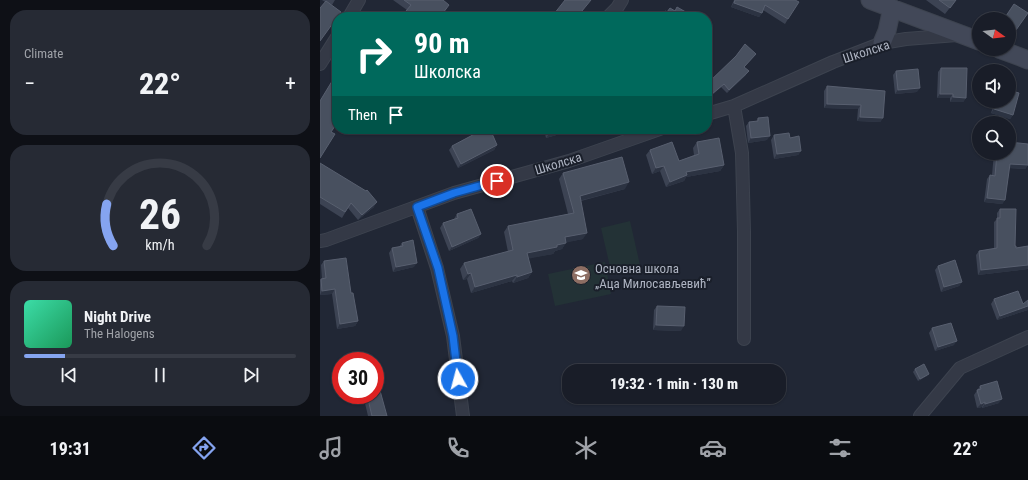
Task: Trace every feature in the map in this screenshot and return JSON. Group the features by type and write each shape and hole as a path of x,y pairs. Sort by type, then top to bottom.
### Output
{"street":[{"path":"352,12 359,0"},
{"path":"613,12 622,0"},
{"path":"870,0 972,38"},
{"path":"882,43 887,31 892,8"},
{"name":"Школска","path":"712,113 734,106 833,62 882,43 906,39 963,35"},
{"path":"320,64 332,44"},
{"path":"1016,55 1028,60"},
{"path":"734,106 742,153 744,339"},
{"name":"Школска","path":"320,241 454,193 569,160 645,134"},
{"path":"417,207 438,268 453,336 463,416"},
{"path":"920,416 960,368 1028,337"}],"shaded area":[{"path":"630,221 640,265 611,271 601,228"},
{"path":"605,262 611,294 555,306 548,274"}],"building":[{"path":"404,0 443,0 449,5 444,12 405,12 411,5"},
{"path":"565,0 591,0 581,12 556,12"},
{"path":"735,0 795,0 799,2 788,19 765,5 762,13 734,3"},
{"path":"939,0 956,0 950,8"},
{"path":"326,1 341,12 332,12 332,24 320,41 320,8"},
{"path":"1014,4 1028,13 1016,30 1016,12 1009,12"},
{"path":"677,7 686,12 667,12 670,8 675,11"},
{"path":"745,44 756,54 744,67 749,71 729,90 724,84 712,94 712,79 736,56"},
{"path":"941,68 967,68 966,98 953,97 953,94 940,94"},
{"path":"918,69 920,88 898,90 896,71"},
{"path":"332,81 331,132 332,134 335,134 320,158 320,101"},
{"path":"827,86 885,91 883,118 860,117 861,105 827,104"},
{"path":"1016,92 1019,93 1016,104"},
{"path":"994,108 1015,108 1013,115"},
{"path":"768,117 770,136 751,138 749,122 758,121 758,118"},
{"path":"789,133 790,138 799,136 801,151 777,154 774,135"},
{"path":"475,134 492,134 497,145 461,164 452,146"},
{"path":"719,138 724,165 686,172 687,175 670,182 664,166 656,168 650,150 672,142 679,161 699,154 697,142"},
{"path":"1016,143 1028,144 1028,165 1010,164 1005,200 987,198 990,175 995,176 996,160 1016,160"},
{"path":"622,157 629,182 580,196 587,233 565,237 566,243 557,245 557,247 527,253 532,272 475,287 471,273 468,274 464,263 513,250 508,226 574,213 563,173"},
{"path":"320,163 366,191 367,190 377,202 362,215 351,203 345,212 320,197"},
{"path":"471,209 481,234 452,247 443,223 458,218 457,214"},
{"path":"1000,209 1016,209 1015,246 1016,248 1028,246 1028,265 981,270 979,251 997,248 997,218 1000,218"},
{"path":"413,240 417,263 396,267 392,248 403,246 402,243"},
{"path":"346,258 351,293 353,293 358,321 340,324 335,289 322,291 321,279 326,278 324,261"},
{"path":"955,260 962,282 944,287 938,266"},
{"path":"1018,291 1023,304 1028,300 1028,306 1000,316 994,299"},
{"path":"657,306 685,307 684,326 656,325"},
{"path":"951,323 957,341 938,347 932,328"},
{"path":"924,364 929,374 920,379 915,369"},
{"path":"997,381 1002,399 981,404 977,390 981,389 980,386"},
{"path":"369,404 384,404 387,416 372,416"}],"place":[{"name":"Основна школа „Аца Милосављевић”","path":"581,275"}],"route":[{"path":"458,379 453,336 438,268 417,207 454,193 497,181"}]}
